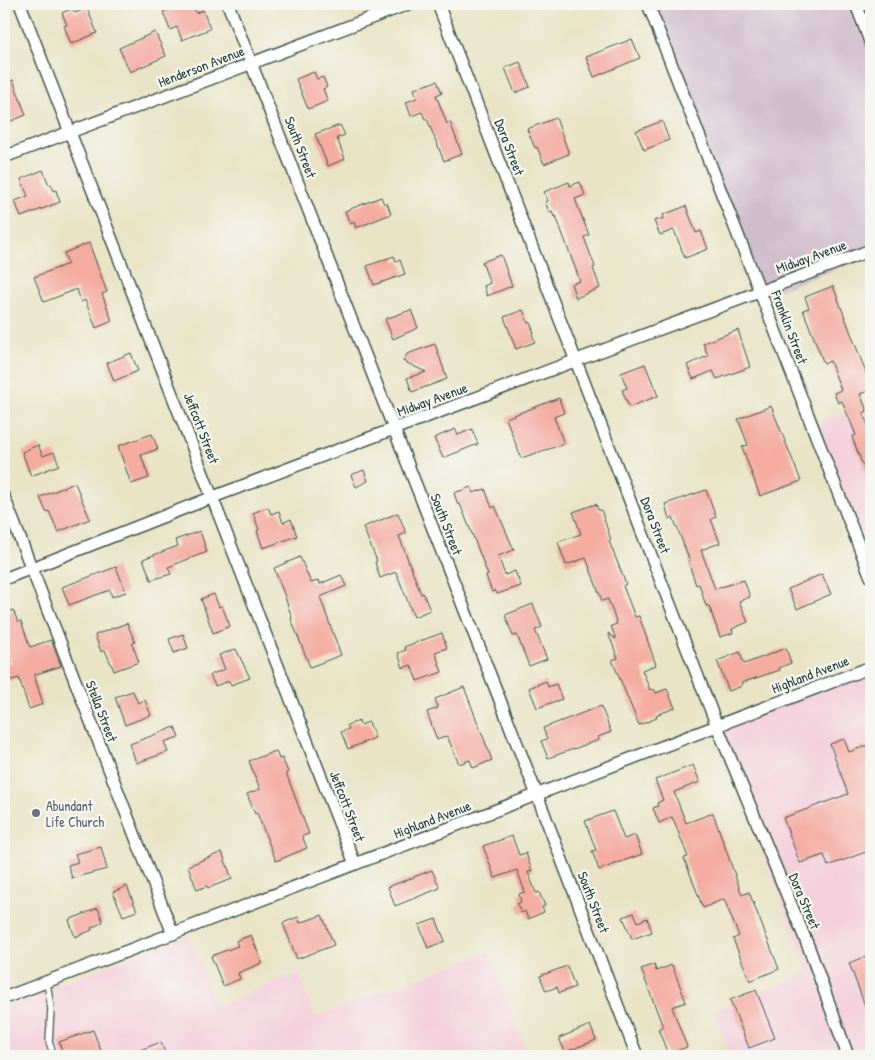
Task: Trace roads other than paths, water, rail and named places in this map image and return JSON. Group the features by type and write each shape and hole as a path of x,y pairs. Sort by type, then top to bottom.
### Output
{"street":[{"name":"Jeffcott Street","path":"20,4 355,864"},
{"name":"South Street","path":"228,4 637,1056"},
{"name":"Henderson Avenue","path":"4,156 408,4"},
{"name":"Dora Street","path":"438,4 717,726 809,948 848,1056"},
{"name":"Franklin Street","path":"648,4 871,576"},
{"path":"856,4 871,44"},
{"name":"Midway Avenue","path":"4,579 393,429 871,250"},
{"name":"Stella Street","path":"4,497 173,934"},
{"name":"Highland Avenue","path":"4,998 871,667"}],"lane":[{"path":"47,982 51,1009 49,1042 54,1056"}],"place":[{"name":"Abundant Life Church","path":"36,813"}]}
